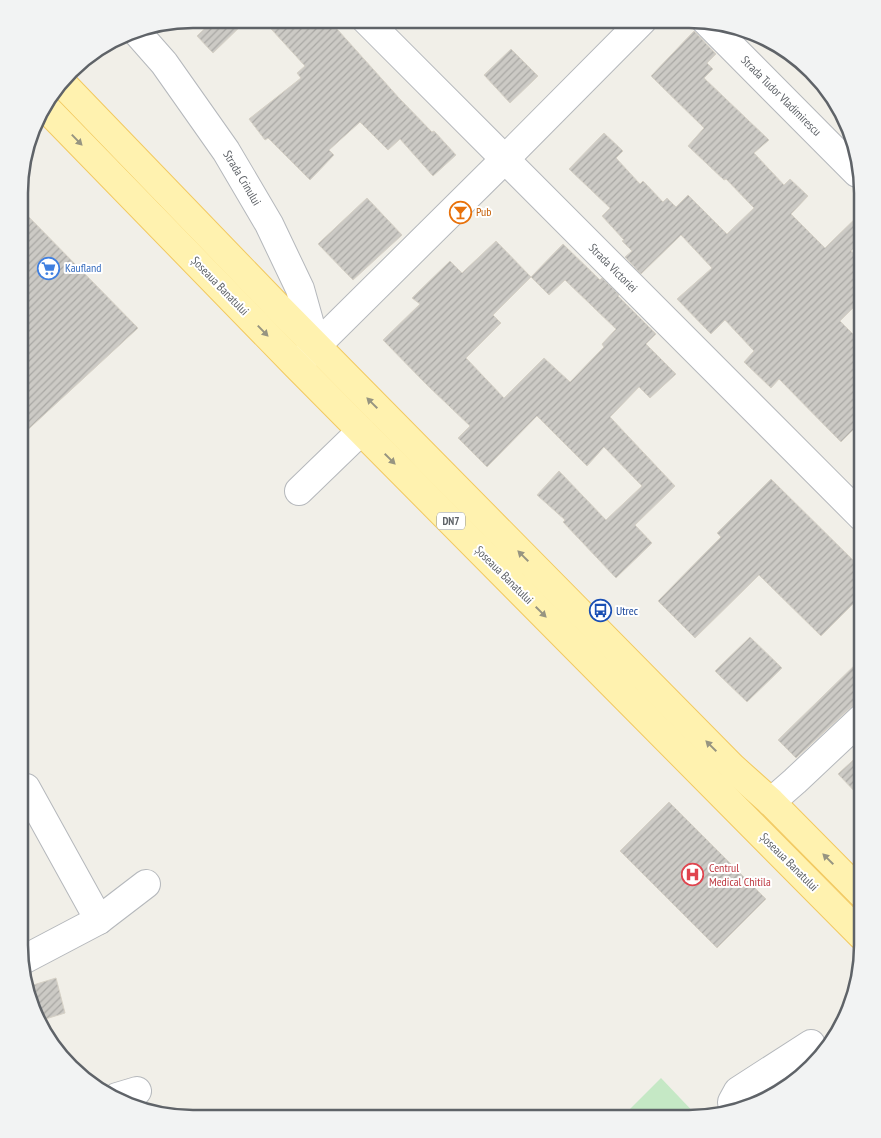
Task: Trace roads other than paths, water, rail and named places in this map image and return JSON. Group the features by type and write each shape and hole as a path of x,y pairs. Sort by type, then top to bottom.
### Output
{"main road":[{"name":"DN7","path":"66,87 316,346 733,768 853,885"},
{"name":"Șoseaua Banatului","path":"49,111 296,365 853,927"}],"street":[{"name":"Strada Victoriei","path":"374,28 854,509"},
{"path":"296,365 505,160 635,28"},
{"name":"Strada Tudor Vladimirescu","path":"715,30 851,167"},
{"name":"Strada Crinului","path":"140,36 164,63 226,151 269,224 300,289 316,346"},
{"path":"299,491 362,431"},
{"path":"770,802 853,726"},
{"path":"28,792 99,920"},
{"path":"29,957 99,920 146,884"},
{"path":"732,1104 738,1091 811,1044"}],"place":[{"name":"Pub","path":"460,212"},
{"name":"Kaufland","path":"49,268"},
{"name":"Utrec","path":"600,611"},
{"name":"Centrul Medical Chitila","path":"693,875"}]}
